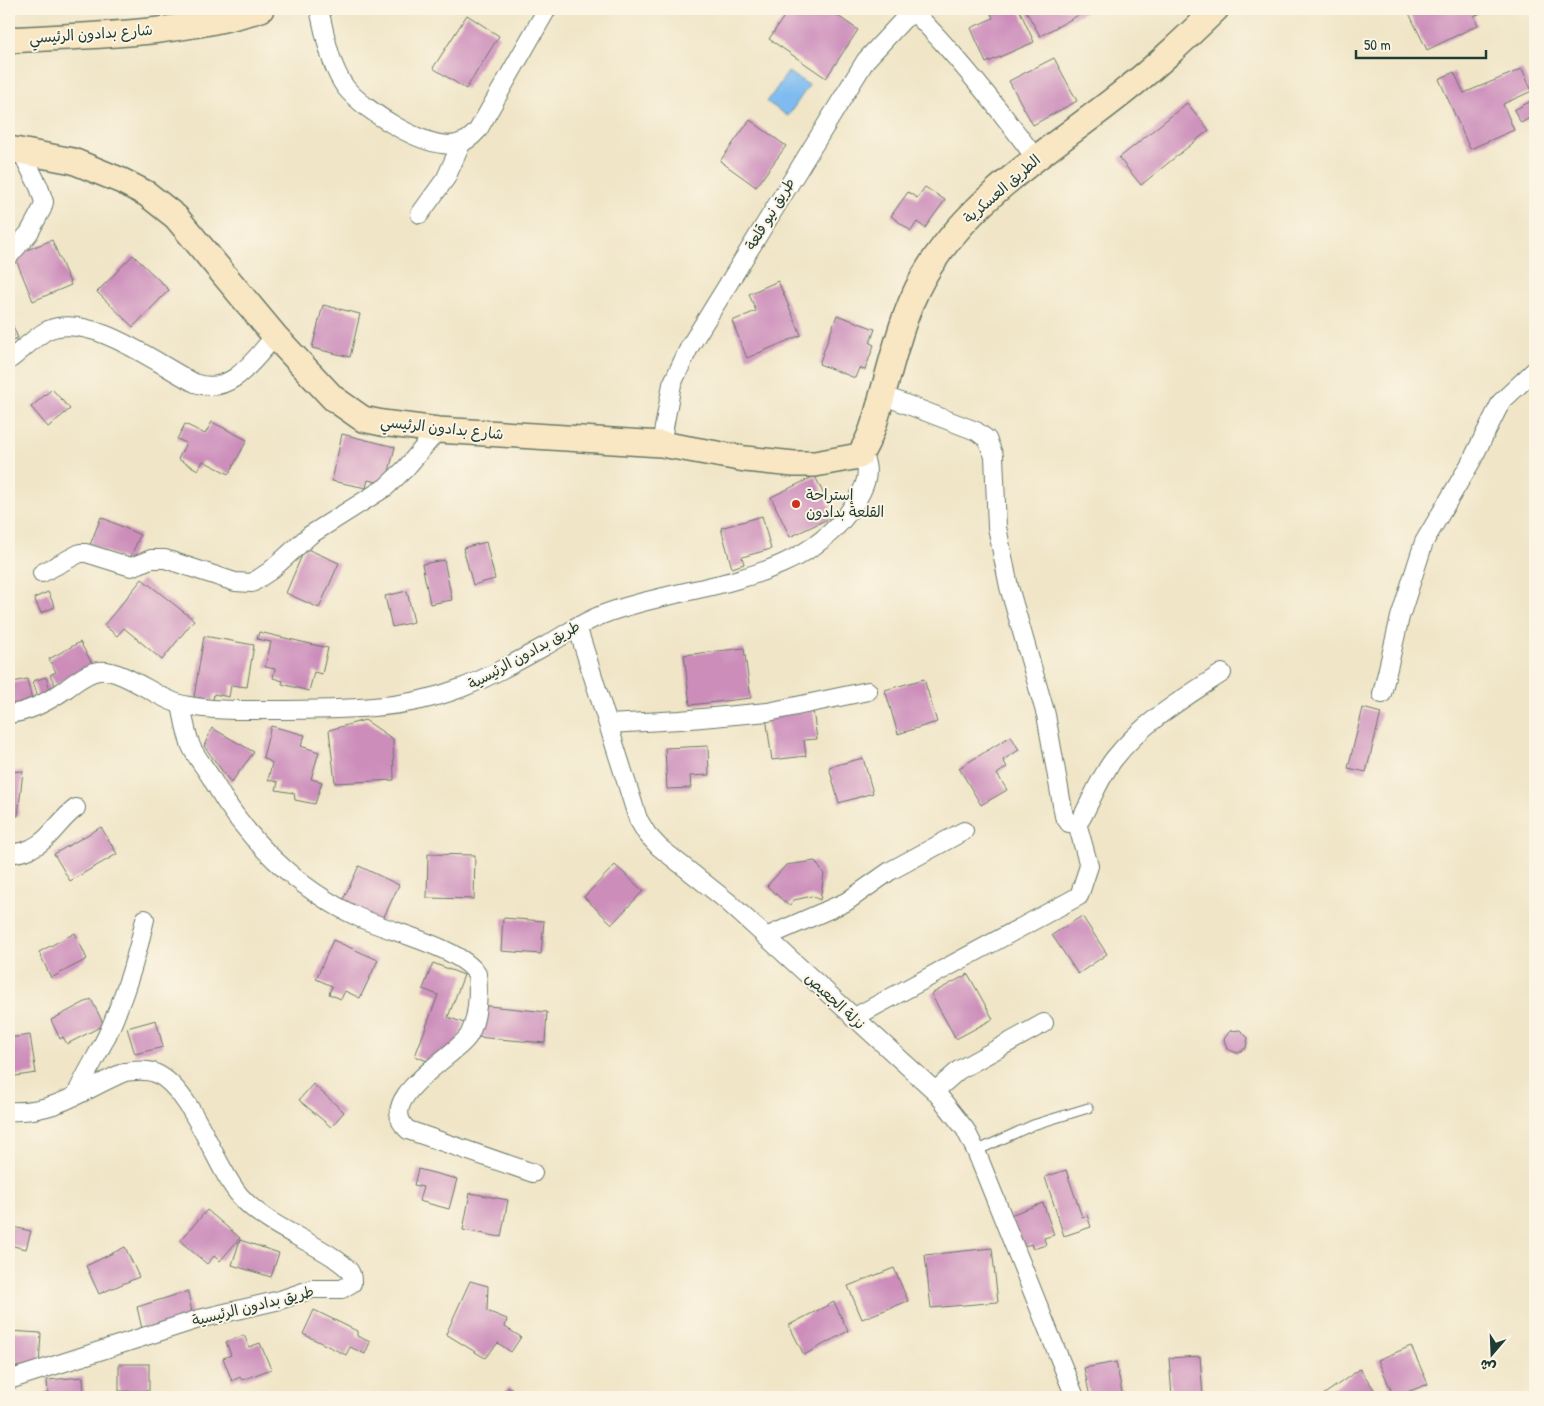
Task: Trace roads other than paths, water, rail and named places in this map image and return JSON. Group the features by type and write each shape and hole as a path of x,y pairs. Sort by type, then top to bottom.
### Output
{"main road":[{"name":"شارع بدادون الرئيسي","path":"9,40 159,30 221,20 261,9"},
{"name":"الطريق العسكرية","path":"859,456 872,432 911,301 941,249 981,204 1166,58 1216,9"},
{"name":"شارع بدادون الرئيسي","path":"15,150 73,161 105,173 147,194 176,217 275,336 333,398 349,411 363,418 382,423 438,430 662,444 794,464 815,464 859,456"}],"street":[{"path":"318,9 330,55 346,87 363,105 384,121 429,141 455,145 469,139 478,130 547,9"},
{"path":"917,10 995,103 1036,159"},
{"name":"طريق نيو قلعة","path":"662,444 672,384 690,346 866,60 882,40 917,10"},
{"path":"420,214 446,178 462,142"},
{"path":"9,256 33,226 44,202 39,187 15,150"},
{"path":"9,360 47,330 78,326 128,346 204,387 219,386 232,380 244,370 275,336"},
{"path":"1382,694 1400,617 1424,542 1471,462 1501,402 1535,370"},
{"path":"882,395 976,431 987,439 991,446 995,473 997,527 1009,588 1046,715 1064,816 1069,823 1077,823"},
{"path":"42,573 80,553 86,553 131,567 151,559 165,559 235,582 252,583 265,575 317,530 386,487 406,468 438,430"},
{"name":"طريق بدادون الرئيسية","path":"9,714 24,712 40,705 81,678 102,670 124,678 181,705 220,710 324,710 403,704 444,695 473,685 548,645 576,626 636,604 740,578 793,559 822,540 851,511 867,478 866,462 864,458 859,456"},
{"name":"نزلة الجعيص","path":"576,626 609,724 632,803 647,834 692,874 727,901 934,1091 965,1129 976,1151 1075,1397"},
{"path":"853,1018 1079,896 1089,866 1077,823 1114,759 1150,723 1222,673"},
{"path":"609,724 768,712 868,691"},
{"path":"181,705 191,747 222,800 265,849 304,887 357,917 448,952 467,963 477,974 475,1014 469,1035 428,1071 410,1090 398,1111 399,1119 408,1130 533,1173"},
{"path":"9,854 30,849 40,844 76,808"},
{"path":"766,937 846,902 890,871 964,831"},
{"path":"76,1095 109,1030 133,967 145,919"},
{"path":"934,1091 959,1070 1044,1023"},
{"name":"طريق بدادون الرئيسية","path":"9,1111 26,1112 47,1109 124,1072 148,1071 164,1079 186,1105 214,1149 232,1187 241,1197 268,1218 341,1263 351,1272 352,1283 342,1288 312,1289 280,1300 200,1319 9,1380"}],"lane":[{"path":"976,1151 1033,1125 1088,1108"}],"water":[{"path":"788,72 809,85 788,116 767,102"}],"place":[{"name":"إستراحة القلعة بدادون","path":"796,504"}]}
